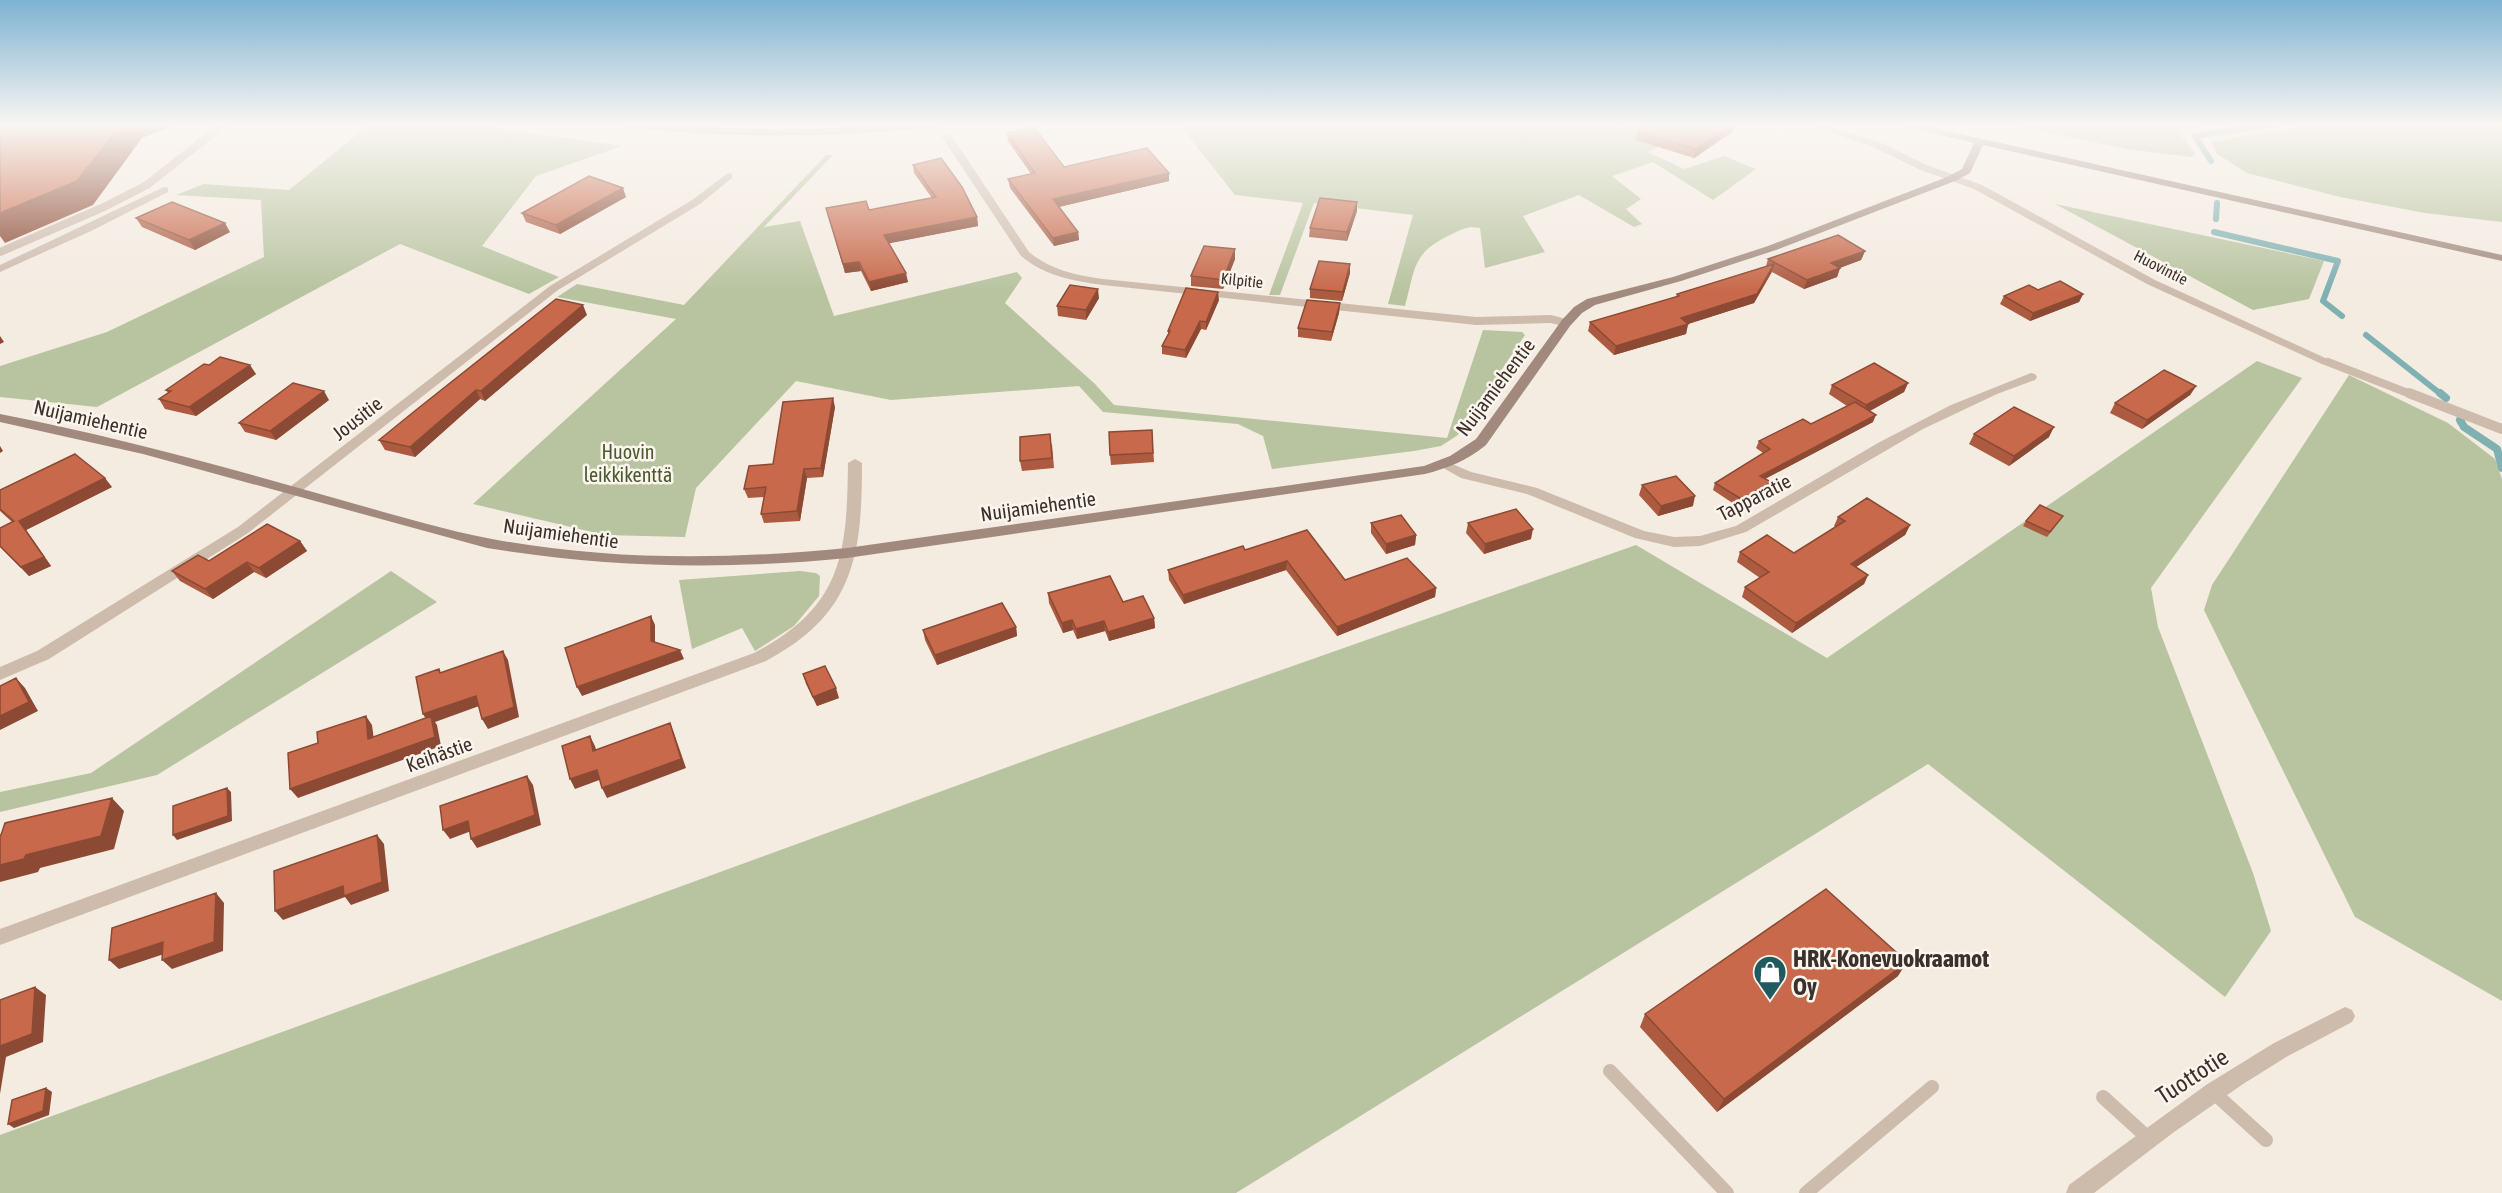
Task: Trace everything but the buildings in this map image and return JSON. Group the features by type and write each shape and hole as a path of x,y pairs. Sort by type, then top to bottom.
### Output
{"street":[{"name":"Jousitie","path":"0,674 43,656 243,530 554,288 696,202 723,180"},
{"name":"Kilpitie","path":"975,180 1025,254 1043,269 1059,275 1103,282 1410,315 1476,321 1551,319 1566,323"},
{"name":"Nuijamiehentie","path":"0,418 99,438 485,542 589,558 713,563 775,561 847,553 1425,470 1445,465 1466,455 1481,442 1566,323 1578,310 1591,302 1677,279 1772,248 1949,180"},
{"name":"Huovintie","path":"1953,180 1978,187 2151,282 2328,362"},
{"path":"2150,180 2502,258"},
{"path":"0,269 87,230 164,190"},
{"name":"Tapparatie","path":"1445,465 1461,475 1531,490 1623,528 1662,541 1676,543 1708,540 1742,529 1932,419 1982,394 2031,377"},
{"name":"Keihästie","path":"0,937 760,657 810,624 840,580 855,512 855,463"},
{"name":"Tuottotie","path":"2077,1193 2147,1137 2213,1092 2261,1061 2345,1016"}],"lane":[{"path":"0,252 104,207 154,180"},
{"path":"147,185 164,190"},
{"name":"Huovintie","path":"2328,362 2502,429"},
{"path":"1610,1071 1727,1193"},
{"path":"1806,1193 1932,1087"},
{"path":"2213,1092 2266,1140"},
{"path":"2103,1097 2147,1137"}],"green space":[{"path":"302,180 533,180 482,246 559,277 529,294 400,244 97,407 0,397 0,366 107,332 264,257 261,200 176,195 204,184 289,190"},
{"name":"Huovin leikkikenttä","path":"803,180 809,180 764,227 800,221 834,316 1017,272 1022,278 1005,303 1095,384 1114,405 1447,438 1483,330 1522,332 1525,335 1458,435 1441,446 1414,451 1272,469 1263,436 1238,424 1103,412 1079,386 891,400 796,381 696,488 685,537 605,535 473,504 676,319 557,297 577,284 684,305"},
{"path":"1223,180 1617,180 1641,199 1626,209 1642,224 1634,227 1579,195 1523,216 1545,252 1485,268 1480,228 1463,229 1439,241 1422,255 1414,271 1405,306 1388,304 1413,215 1314,203 1280,295 1269,295 1303,203 1235,195"},
{"path":"1681,180 1741,180 1713,200"},
{"path":"2273,180 2502,180 2502,222 2425,213 2340,197"},
{"path":"2055,204 2324,261 2309,299 2253,310"},
{"path":"2257,361 2302,378 2151,588 2158,627 2253,873 2271,931 2225,997 1928,764 1236,1193 0,1193 0,1135 1046,753 1636,545 1827,658"},
{"path":"2349,375 2448,423 2495,459 2502,479 2502,1001 2355,917 2204,610 2212,585"},
{"path":"391,571 437,602 157,775 0,812 0,792 91,773"},
{"path":"800,571 816,573 820,576 819,596 794,626 755,651 742,628 692,649 679,580"}],"waterway":[{"path":"2216,219 2217,203"},
{"path":"2214,232 2338,261 2323,301 2342,316"},
{"path":"2366,335 2442,395"},
{"path":"2440,393 2446,398"},
{"path":"2460,420 2464,427 2497,449 2502,468"}],"place":[{"name":"HRK-Konevuokraamot Oy","path":"1770,1001"}]}
